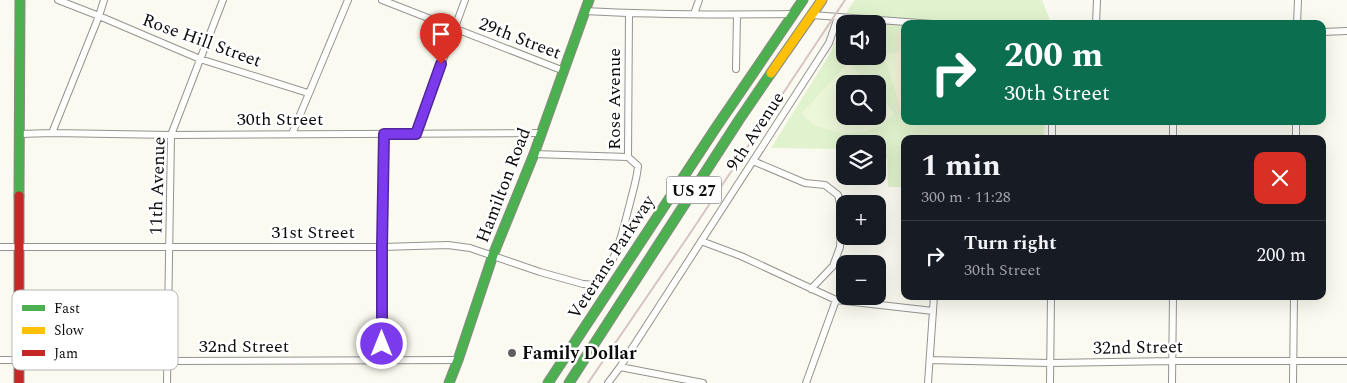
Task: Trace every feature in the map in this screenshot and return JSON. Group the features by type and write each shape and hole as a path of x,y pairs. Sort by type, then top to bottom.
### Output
{"main road":[{"path":"19,290 20,0"},
{"name":"Hamilton Road","path":"450,383 493,255 534,154 589,0"},
{"name":"Veterans Parkway","path":"548,383 710,136 803,0"},
{"name":"Veterans Parkway","path":"570,383 740,120 822,0"},
{"path":"19,370 19,383"}],"street":[{"name":"Rose Hill Street","path":"58,0 200,59 308,93"},
{"path":"52,133 104,0"},
{"name":"11th Avenue","path":"169,290 171,135 223,0"},
{"path":"292,134 348,0"},
{"name":"29th Street","path":"382,0 564,71"},
{"path":"416,134 465,0"},
{"path":"694,14 699,0"},
{"path":"1096,20 1097,0"},
{"path":"1297,20 1298,0"},
{"path":"585,11 737,15 793,14"},
{"name":"Rose Avenue","path":"620,238 637,180 638,166 628,157 629,13"},
{"path":"736,69 737,15"},
{"path":"812,15 836,17"},
{"path":"886,21 901,22"},
{"name":"9th Avenue","path":"608,383 829,43 836,23"},
{"path":"1326,32 1347,31"},
{"name":"30th Street","path":"20,134 541,133"},
{"path":"382,361 384,134"},
{"path":"534,154 628,157"},
{"path":"753,161 805,182 825,185 838,195 842,212 840,247 833,266 811,288"},
{"name":"31st Street","path":"0,247 382,247 448,245 470,248 540,272 584,284 596,285 603,278 620,238"},
{"path":"702,241 741,256 836,300 806,383"},
{"path":"928,383 934,300"},
{"path":"1050,383 1051,300"},
{"path":"1172,383 1173,300"},
{"path":"1293,383 1294,300"},
{"path":"884,305 933,310"},
{"name":"32nd Street","path":"178,361 458,360"},
{"name":"32nd Street","path":"930,360 1050,363 1172,361 1347,362"},
{"path":"620,367 703,383"},
{"name":"11th Avenue","path":"167,370 167,383"}],"green space":[{"path":"855,0 1042,0 1049,20 901,20 901,125 1045,125 1044,135 901,135 901,187 888,187 886,135 836,135 836,149 771,148 831,52 836,40 836,65 886,65 886,15 846,15"},
{"path":"901,51 901,110 886,61 887,54"},
{"path":"846,65 851,65 860,75 837,75"},
{"path":"836,76 836,125 880,125 865,132 841,134 814,125 801,114"},
{"path":"886,103 895,114 886,121"}],"railway":[{"path":"588,383 845,0"}],"traffic: fast":[{"path":"19,196 20,0"},
{"path":"449,383 493,255 534,154 589,0"},
{"path":"548,383 715,129 803,0"},
{"path":"569,383 771,73"}],"traffic: slow":[{"path":"771,73 822,0"}],"traffic: jam":[{"path":"19,196 19,290"},
{"path":"19,370 19,383"}],"place":[{"name":"Family Dollar","path":"512,353"}],"route":[{"path":"382,344 384,134 416,134 441,64"}]}
